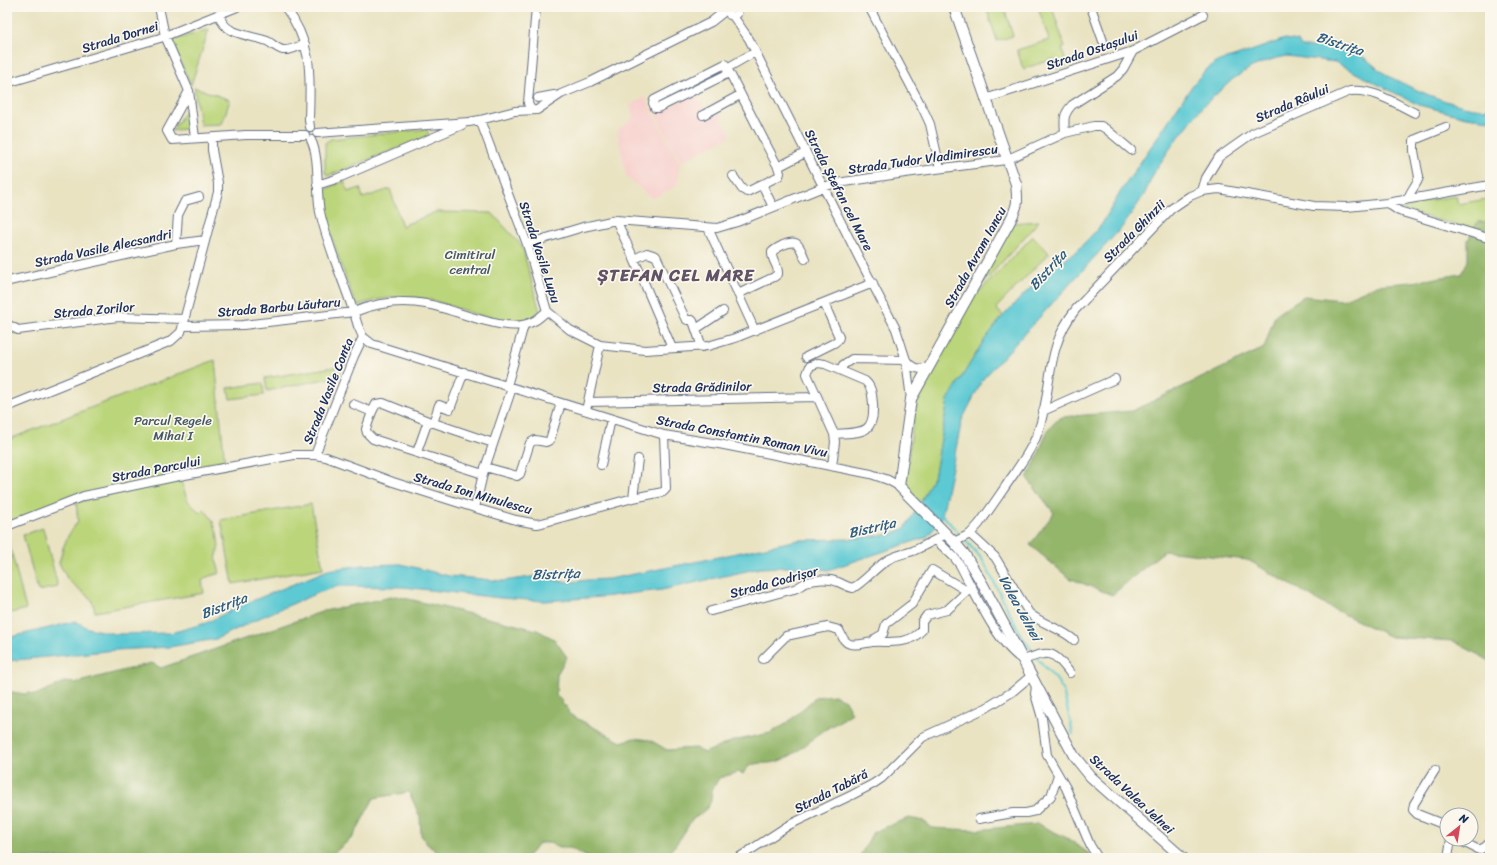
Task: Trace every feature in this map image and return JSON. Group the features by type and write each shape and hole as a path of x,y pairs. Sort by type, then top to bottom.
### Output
{"main road":[{"name":"Strada Avram Iancu","path":"912,399 1016,210 1018,200 1016,184 1006,160 954,7"},
{"name":"Strada Ștefan cel Mare","path":"899,486 912,399"},
{"name":"Strada Valea Jelnei","path":"899,486 942,530 956,541 1028,659 1031,676 1074,756 1091,777 1183,858"}],"street":[{"path":"160,7 165,36 189,91 195,138"},
{"name":"Strada Dornei","path":"7,83 165,36 237,7"},
{"path":"285,7 308,52 310,70 310,127"},
{"path":"534,102 531,79 536,7"},
{"path":"869,7 930,124 940,168"},
{"path":"1092,7 1103,41"},
{"path":"317,133 469,122 515,111 534,102 561,94 590,82 735,11"},
{"name":"Strada Ștefan cel Mare","path":"735,11 744,32 805,153 896,329 906,360 912,399"},
{"path":"220,15 222,22 228,28 267,41 281,49 287,50 304,44"},
{"name":"Strada Ostașului","path":"985,99 1133,51 1203,15"},
{"path":"1064,133 1064,120 1066,112 1072,105 1117,76 1127,63 1133,51"},
{"path":"733,176 745,192 750,191 779,176 780,173 778,167 740,95 728,70 725,64 654,100 653,105 655,108 658,108 728,70 755,52"},
{"name":"Strada Râului","path":"1202,191 1206,178 1220,157 1253,133 1350,91 1358,90 1375,94 1415,113"},
{"path":"189,91 167,131 172,140 246,135 308,138 316,137 317,133"},
{"path":"703,115 740,95"},
{"name":"Strada Vasile Lupu","path":"480,120 527,244 536,280 547,311 570,330 600,345 645,350 702,347 755,331 873,283"},
{"path":"317,185 336,179 469,122"},
{"name":"Strada Tudor Vladimirescu","path":"527,244 589,225 616,220 708,228 727,226 823,186 940,168 1006,160 1064,133 1085,127 1101,126 1131,150"},
{"path":"310,127 315,128 317,133"},
{"path":"310,127 306,130 308,138 316,152 320,213 331,251 363,337"},
{"path":"1408,199 1409,193 1418,181 1419,177 1414,151 1414,140 1446,127"},
{"path":"7,407 170,341 178,336 184,322 218,192 218,183 212,150 212,137"},
{"path":"778,167 805,153"},
{"path":"762,184 773,207"},
{"name":"Strada Ghinzii","path":"956,541 968,535 979,524 1030,450 1039,430 1053,353 1066,321 1171,209 1190,196 1202,191 1219,189 1314,206 1346,207 1387,203 1490,185"},
{"path":"176,244 178,215 185,200 199,197"},
{"path":"1387,203 1399,210 1488,238"},
{"path":"616,220 672,348"},
{"path":"708,228 755,331"},
{"name":"Strada Vasile Alecsandri","path":"7,283 9,281 176,244 205,240"},
{"path":"738,294 778,274 778,269 772,256 772,252 776,248 790,242 795,242 805,259"},
{"path":"634,259 647,253 656,256 685,318 693,320 702,347"},
{"name":"Strada Barbu Lăutaru","path":"184,322 243,325 354,312 367,307 406,302 426,304 498,324 524,324"},
{"path":"806,357 838,340 839,337 824,303"},
{"path":"475,508 484,470 509,387 524,324 532,322 547,311"},
{"path":"696,329 723,311"},
{"name":"Strada Zorilor","path":"7,324 18,330 118,318 184,322"},
{"name":"Strada Constantin Roman Vivu","path":"363,337 372,344 381,347 664,435 872,474 899,486"},
{"name":"Strada Vasile Conta","path":"315,455 363,337"},
{"path":"586,410 600,345"},
{"path":"841,371 843,365 852,359 906,360 914,368 919,369 929,366"},
{"path":"832,466 835,442 834,434 807,374 810,366 818,363 825,364 865,381 869,385 872,392 873,418 868,429 834,434"},
{"path":"417,452 439,405 450,409 464,372"},
{"path":"1043,411 1116,379"},
{"name":"Strada Grădinilor","path":"588,402 817,397"},
{"path":"493,443 430,422 383,403 376,404 366,429 368,436 373,439 484,470 517,476 520,474 530,443 535,440 546,442 550,440 561,403"},
{"path":"353,404 372,412"},
{"path":"601,464 611,419"},
{"name":"Strada Ion Minulescu","path":"315,455 326,457 393,482 475,508 516,520 537,524 633,498 665,491 664,435"},
{"name":"Strada Parcului","path":"7,526 84,496 174,477 294,455 315,455"},
{"path":"633,498 638,459"},
{"name":"Strada Codrișor","path":"711,611 801,587 804,583 813,581 830,579 853,588 860,584 892,557 912,551 936,540 942,530"},
{"path":"968,535 996,556 1029,613 1035,618 1067,634 1074,640"},
{"path":"936,540 954,557 970,589 998,634 1014,655 1028,659 1043,654 1050,654 1055,656 1070,673"},
{"path":"872,642 883,634 886,624 912,604 932,570 970,589"},
{"path":"763,659 786,636 828,627 839,630 844,640 850,644 905,641 913,638 922,630 922,622 927,615 947,610 970,589"},
{"name":"Strada Tabără","path":"738,858 790,825 852,796 873,784 882,778 923,737 986,708 1012,692 1031,676"},
{"path":"1036,686 1035,694 1042,718 1047,755 1066,788 1090,844 1098,858"},
{"path":"1435,770 1414,804 1413,810 1417,814 1439,823"},
{"path":"979,819 1013,813 1026,814 1035,811 1052,796 1058,775"},
{"path":"1473,847 1479,850 1486,847 1490,842"},
{"path":"1448,858 1450,847"}],"shaded area":[{"path":"695,93 709,115 718,111 731,136 681,162 656,115"},
{"path":"645,97 680,164 677,186 652,199 626,176 617,131 633,118 630,106"}],"green space":[{"path":"986,7 1004,7 1013,36 997,41"},
{"path":"1038,7 1052,7 1065,47 1062,49 1067,66 1057,69 1053,59 1023,69 1017,50 1049,40"},
{"path":"209,29 191,85 171,41"},
{"path":"194,87 230,100 222,124 200,125"},
{"path":"188,107 189,128 172,131"},
{"path":"427,129 429,136 330,175 327,175 325,172 325,143 331,139"},
{"name":"Cimitirul central","path":"344,181 348,192 360,188 363,198 390,189 402,226 436,212 492,213 522,246 540,312 529,320 513,322 489,318 426,299 408,297 373,301 356,306 335,248 320,192"},
{"path":"1485,189 1490,189 1490,222 1478,222 1473,230 1399,209 1399,205 1456,196 1458,204 1487,199"},
{"path":"1039,221 977,290 979,292 1033,236 1049,253 996,308 1003,316 983,342 948,400 935,473 921,503 906,488 906,476 915,407 921,391 1012,223"},
{"path":"1478,222 1490,222 1490,661 1453,641 1391,637 1329,607 1248,560 1164,551 1112,595 1069,578 1030,545 1054,513 1027,478 1036,461 1048,430 1056,421 1062,417 1132,411 1264,348 1275,315 1304,296 1342,300 1377,285 1412,282 1461,274 1468,261 1468,240"},
{"name":"Parcul Regele Mihai I","path":"215,360 225,465 84,496 7,524 7,440"},
{"path":"341,366 340,376 267,391 265,378"},
{"path":"263,383 264,395 230,399 228,388"},
{"path":"180,479 188,501 200,513 204,509 212,519 217,532 219,546 216,560 220,573 207,577 202,581 204,593 95,612 92,600 68,580 59,563 68,536 78,521 76,502"},
{"path":"311,504 323,568 233,584 221,520"},
{"path":"43,528 58,587 38,591 23,535"},
{"path":"7,535 26,609 7,614"},
{"path":"396,596 537,630 554,639 567,657 557,674 556,696 561,699 563,705 567,707 569,714 621,742 634,738 650,740 667,750 695,748 704,753 733,741 770,733 786,724 816,697 834,695 845,700 852,713 823,731 797,752 779,761 754,764 746,769 743,774 739,772 719,778 712,790 711,801 708,807 691,820 683,835 671,851 659,858 593,858 587,857 570,848 559,848 550,843 540,843 526,858 444,858 427,844 421,835 420,817 409,792 374,798 353,837 328,858 7,858 7,691 24,694 30,693 35,695 64,682 75,683 152,663 161,668 324,611"},
{"path":"909,818 924,821 932,828 975,830 1038,824 1067,838 1095,858 859,858 873,832"}],"water":[{"path":"1285,39 1298,41 1301,47 1315,47 1322,42 1360,55 1383,73 1423,93 1451,103 1490,109 1490,120 1466,117 1419,105 1335,62 1287,56 1273,59 1252,67 1233,79 1203,106 1171,147 1155,171 1144,195 1124,225 983,379 962,420 941,520 927,537 828,570 787,567 760,568 662,590 602,597 544,601 500,598 403,587 339,586 318,593 266,615 216,639 169,647 116,650 7,661 7,638 75,621 88,628 115,634 171,633 206,623 242,605 328,570 363,565 401,564 449,576 503,581 545,575 554,580 571,582 609,579 798,540 848,539 891,534 905,528 921,502 935,473 948,400 983,342 1003,316 1039,279 1077,251 1102,224 1121,191 1194,83 1207,69 1219,61"}],"waterway":[{"name":"Valea Jelnei","path":"940,512 961,536"},
{"name":"Valea Jelnei","path":"964,539 982,559 1021,635 1035,654"},
{"name":"Valea Jelnei","path":"1037,658 1056,679 1063,690 1073,734"}],"district":[{"name":"ȘTEFAN CEL MARE","path":"676,275"}],"water label":[{"name":"Bistrița","path":"1340,44"},
{"name":"Bistrița","path":"1048,270"},
{"name":"Bistrița","path":"872,528"},
{"name":"Bistrița","path":"556,574"},
{"name":"Bistrița","path":"224,606"}]}
